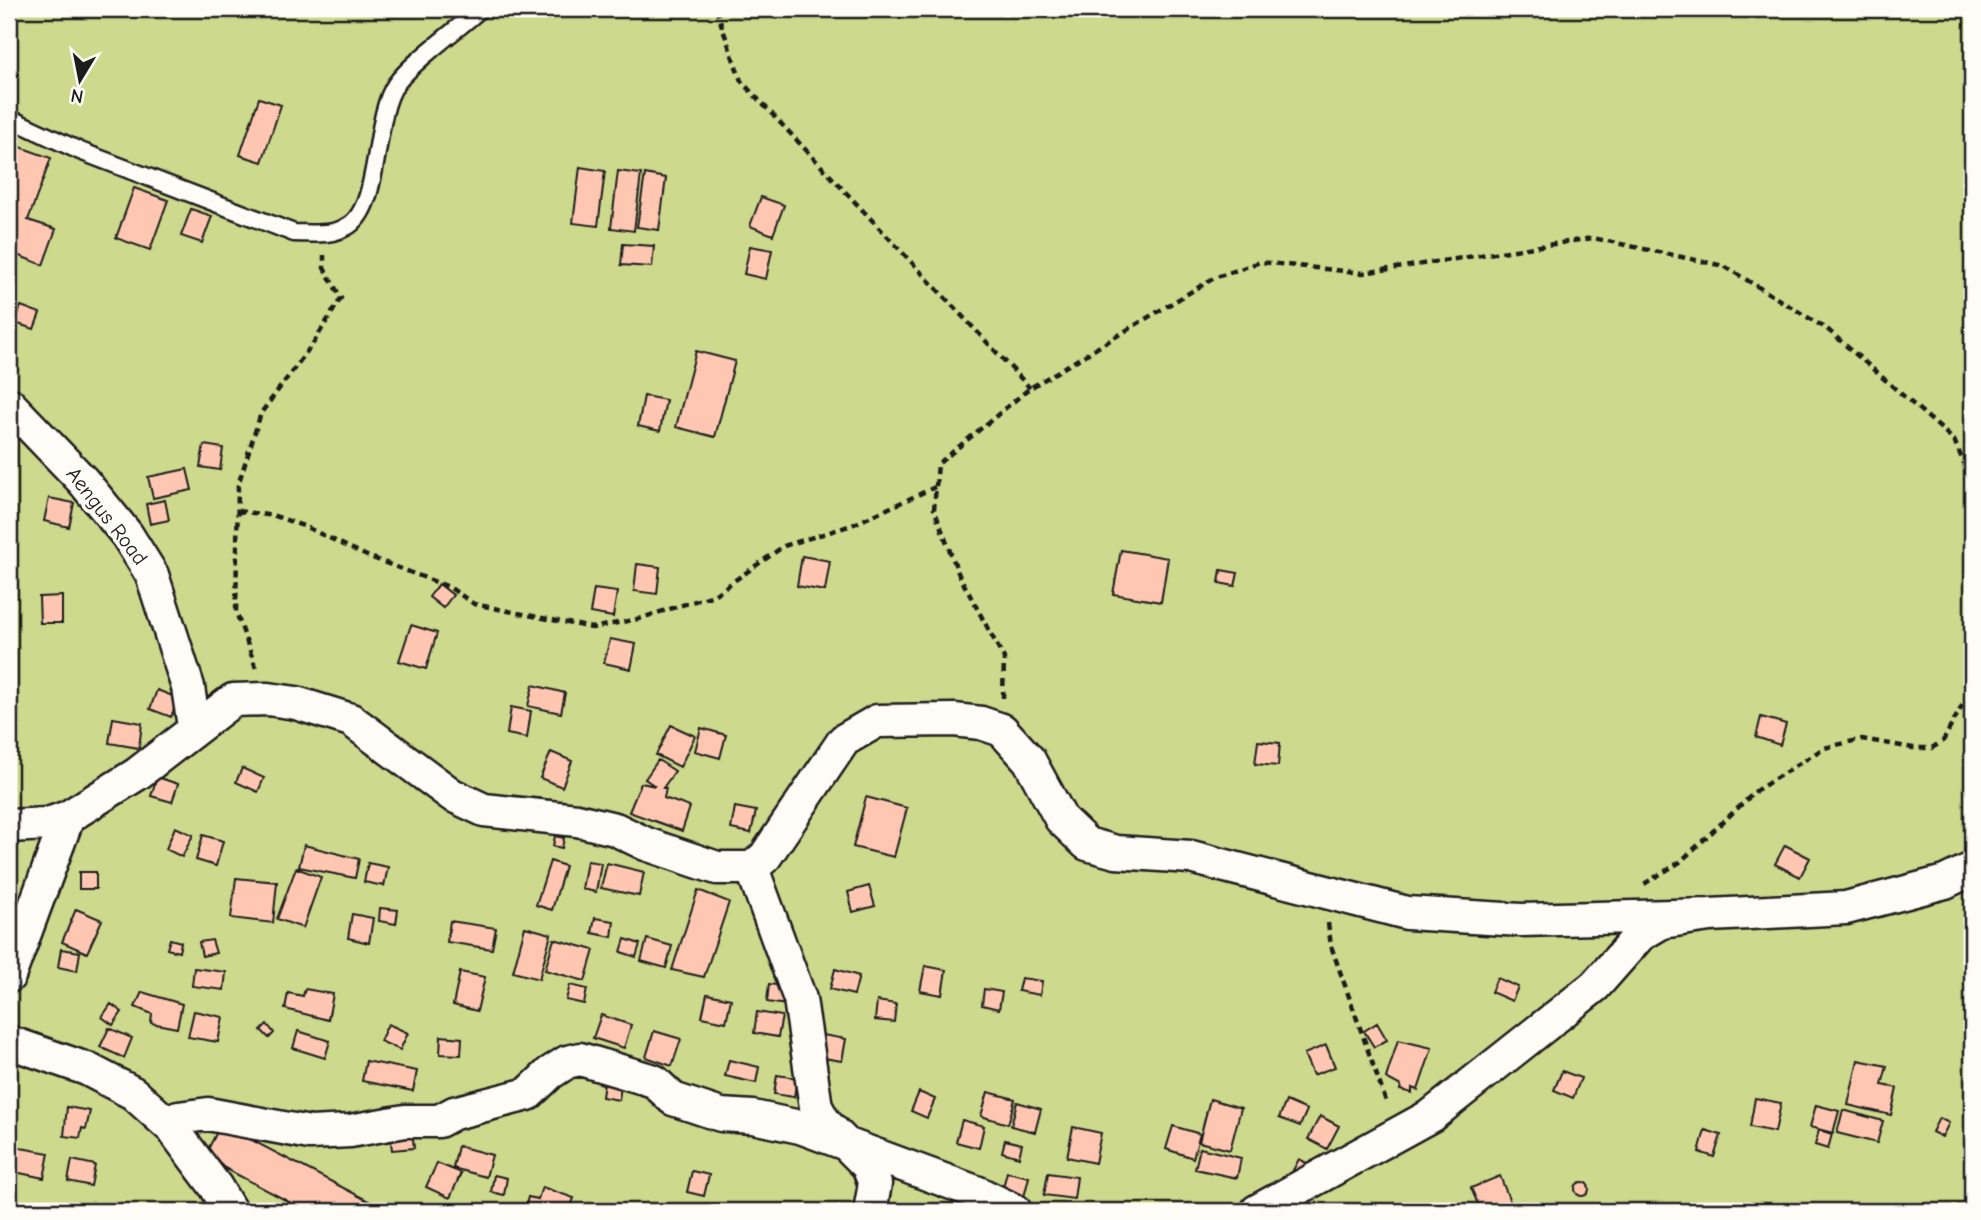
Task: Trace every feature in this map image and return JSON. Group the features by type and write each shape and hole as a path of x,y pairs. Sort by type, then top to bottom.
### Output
{"street":[{"name":"Aengus Road","path":"9,404 83,481 127,535 152,575 188,687 194,727"},
{"path":"9,826 48,824 68,817 126,781 194,727 233,701 268,699 296,703 351,720 452,795 484,810 577,820 615,829 646,844 717,868 752,868 765,857 844,740 877,721 954,720 981,723 1002,730 1029,760 1061,819 1087,844 1116,852 1191,857 1407,914 1521,920 1846,908 1945,882 1972,869"},
{"path":"9,976 68,817"},
{"path":"752,868 800,999 816,1107 825,1123 868,1166 875,1184 870,1211"},
{"path":"1257,1211 1432,1115 1595,986 1640,935 1661,922 1710,915"},
{"path":"9,1042 87,1069 133,1093 172,1128 216,1186 230,1211"},
{"path":"172,1128 178,1118 208,1114 310,1133 350,1131 405,1121 439,1121 454,1113 528,1094 550,1073 567,1062 580,1059 654,1081 674,1099 721,1115 753,1117 800,1127 976,1192 1015,1211"}],"lane":[{"path":"9,118 80,151 294,233 323,233 348,227 364,209 387,103 397,83 480,9"}],"path":[{"path":"716,9 741,81 1030,388"},
{"path":"268,699 236,611 238,485 261,413 314,342 341,298 324,268 323,233"},
{"path":"1002,730 1004,658 960,575 934,509 938,464 1030,388 1214,278 1260,262 1363,273 1593,238 1724,266 1826,329 1954,440 1972,482"},
{"path":"238,511 275,516 306,527 367,556 449,587 474,604 592,628 638,620 714,594 784,545 852,525 936,487"},
{"path":"1634,890 1680,862 1757,790 1824,748 1862,739 1913,748 1932,748 1943,741 1972,687"},
{"path":"1323,891 1331,946 1398,1134"}],"green space":[{"path":"9,9 1972,9 1972,1211 9,1211"}],"building":[{"path":"259,98 281,105 262,162 240,155"},
{"path":"9,143 51,158 28,220 56,229 43,265 9,252"},
{"path":"580,167 605,171 598,226 573,223"},
{"path":"618,171 641,174 634,231 611,228"},
{"path":"645,174 666,178 659,230 637,227"},
{"path":"134,188 168,200 150,250 116,238"},
{"path":"761,197 784,205 773,235 750,226"},
{"path":"191,209 212,216 202,243 181,236"},
{"path":"623,244 654,246 652,267 621,265"},
{"path":"750,246 772,250 766,279 744,274"},
{"path":"21,306 40,313 34,329 15,323"},
{"path":"696,351 735,361 715,437 676,427"},
{"path":"644,396 666,400 660,431 638,426"},
{"path":"204,445 223,448 220,470 200,467"},
{"path":"187,469 192,490 153,498 148,477"},
{"path":"49,498 74,503 69,527 44,521"},
{"path":"165,500 169,520 150,524 146,504"},
{"path":"1121,550 1168,558 1161,602 1113,594"},
{"path":"802,556 830,561 825,591 797,586"},
{"path":"637,564 660,567 657,594 634,591"},
{"path":"1221,570 1238,573 1235,586 1219,583"},
{"path":"439,584 453,595 443,608 429,597"},
{"path":"594,589 617,592 613,617 590,613"},
{"path":"62,596 62,623 40,623 39,597"},
{"path":"411,625 437,633 426,669 399,661"},
{"path":"610,639 636,644 631,669 604,663"},
{"path":"533,685 565,693 561,713 528,706"},
{"path":"157,690 178,698 171,717 150,709"},
{"path":"511,707 531,711 527,738 507,734"},
{"path":"1761,717 1786,724 1780,745 1756,737"},
{"path":"113,718 142,723 139,748 109,743"},
{"path":"671,725 695,736 680,767 656,755"},
{"path":"701,728 726,735 720,758 695,751"},
{"path":"1258,741 1280,743 1278,766 1255,764"},
{"path":"551,752 572,761 562,787 540,778"},
{"path":"658,760 675,771 663,788 666,788 664,798 690,807 682,831 629,812 641,783 655,786 645,779"},
{"path":"242,768 264,778 258,792 236,782"},
{"path":"157,777 178,784 172,802 151,796"},
{"path":"866,797 907,808 894,857 853,847"},
{"path":"735,807 756,811 751,833 731,829"},
{"path":"175,827 193,835 182,857 166,849"},
{"path":"203,835 223,841 216,866 196,860"},
{"path":"555,836 564,838 562,848 553,846"},
{"path":"304,845 359,859 355,878 299,867"},
{"path":"1785,845 1810,858 1800,877 1775,864"},
{"path":"550,861 565,866 552,910 536,905"},
{"path":"587,861 601,863 596,892 582,889"},
{"path":"368,863 388,867 384,886 364,882"},
{"path":"607,863 644,872 639,896 601,888"},
{"path":"296,868 321,877 303,928 277,919"},
{"path":"79,872 96,872 96,889 79,889"},
{"path":"236,878 277,882 273,923 231,918"},
{"path":"869,886 875,906 853,912 848,892"},
{"path":"698,890 729,902 704,977 672,970"},
{"path":"380,908 398,910 396,924 379,921"},
{"path":"76,909 102,920 87,953 62,942"},
{"path":"352,914 373,918 369,943 348,938"},
{"path":"595,918 614,921 612,937 592,933"},
{"path":"450,921 496,928 492,949 447,942"},
{"path":"525,927 551,934 539,979 513,972"},
{"path":"170,939 181,942 179,952 167,949"},
{"path":"554,939 594,950 585,981 545,970"},
{"path":"625,939 640,944 636,957 621,952"},
{"path":"647,939 672,946 666,968 641,961"},
{"path":"212,940 216,953 202,956 199,942"},
{"path":"61,949 80,952 77,971 58,967"},
{"path":"925,966 946,970 942,995 920,991"},
{"path":"194,968 226,972 224,990 192,986"},
{"path":"835,969 859,976 854,995 830,989"},
{"path":"460,972 485,977 477,1011 453,1005"},
{"path":"1021,978 1042,981 1040,995 1018,991"},
{"path":"1497,978 1518,987 1512,1001 1491,992"},
{"path":"769,984 790,987 787,1005 767,1002"},
{"path":"570,985 587,989 584,1004 566,1000"},
{"path":"305,989 333,994 328,1020 285,1009 288,993 303,996"},
{"path":"984,989 1002,992 999,1009 982,1005"},
{"path":"142,992 182,1004 177,1028 151,1023 152,1014 135,1007"},
{"path":"707,994 731,999 726,1022 702,1017"},
{"path":"877,1001 896,1004 894,1022 875,1020"},
{"path":"111,1004 122,1012 113,1025 102,1017"},
{"path":"194,1011 223,1017 218,1042 188,1037"},
{"path":"757,1012 782,1016 778,1037 754,1033"},
{"path":"601,1015 631,1025 624,1048 593,1038"},
{"path":"1377,1023 1387,1040 1374,1047 1364,1031"},
{"path":"267,1024 274,1033 269,1038 261,1030"},
{"path":"388,1024 408,1033 400,1050 380,1041"},
{"path":"109,1028 132,1038 124,1058 100,1047"},
{"path":"298,1031 330,1041 325,1058 293,1048"},
{"path":"654,1031 681,1039 672,1066 646,1057"},
{"path":"817,1034 846,1039 842,1061 812,1056"},
{"path":"441,1036 462,1038 461,1055 440,1054"},
{"path":"1398,1040 1432,1048 1418,1090 1412,1088 1412,1093 1400,1090 1401,1086 1386,1078"},
{"path":"1326,1045 1335,1067 1313,1075 1304,1054"},
{"path":"729,1060 759,1067 756,1083 725,1076"},
{"path":"1858,1060 1887,1066 1882,1085 1897,1088 1891,1115 1848,1105"},
{"path":"366,1061 417,1071 413,1091 362,1081"},
{"path":"1562,1071 1581,1078 1573,1098 1554,1090"},
{"path":"605,1075 622,1078 619,1100 602,1097"},
{"path":"777,1075 797,1078 794,1097 774,1094"},
{"path":"919,1092 935,1099 927,1118 911,1111"},
{"path":"988,1092 1015,1099 1008,1124 981,1116"},
{"path":"1755,1098 1781,1103 1775,1132 1750,1127"},
{"path":"1210,1099 1241,1108 1230,1150 1199,1142"},
{"path":"1286,1101 1307,1110 1300,1126 1279,1118"},
{"path":"1017,1102 1041,1109 1035,1132 1011,1126"},
{"path":"1816,1105 1839,1111 1833,1133 1810,1127"},
{"path":"67,1107 90,1111 86,1129 82,1128 80,1138 64,1136"},
{"path":"1843,1110 1883,1121 1877,1143 1837,1133"},
{"path":"1320,1116 1339,1126 1327,1149 1308,1139"},
{"path":"1939,1118 1949,1123 1942,1137 1932,1132"},
{"path":"962,1120 984,1126 979,1148 956,1142"},
{"path":"221,1124 380,1207 378,1211 306,1211 204,1157"},
{"path":"1173,1126 1200,1134 1193,1158 1166,1149"},
{"path":"1073,1127 1101,1133 1095,1163 1067,1157"},
{"path":"1705,1130 1721,1135 1714,1157 1699,1152"},
{"path":"1819,1130 1832,1134 1828,1149 1815,1145"},
{"path":"412,1131 414,1148 392,1150 390,1133"},
{"path":"1005,1140 1022,1144 1019,1157 1002,1152"},
{"path":"458,1146 492,1155 486,1177 453,1168"},
{"path":"15,1147 49,1153 44,1178 10,1171"},
{"path":"1200,1148 1241,1158 1237,1178 1195,1169"},
{"path":"1299,1159 1316,1168 1308,1183 1291,1174"},
{"path":"72,1160 95,1165 91,1186 68,1181"},
{"path":"437,1163 461,1173 450,1198 426,1187"},
{"path":"692,1171 709,1175 704,1196 687,1192"},
{"path":"1007,1172 1029,1177 1024,1197 1002,1191"},
{"path":"1048,1173 1077,1177 1074,1199 1044,1195"},
{"path":"494,1175 507,1178 504,1195 491,1192"},
{"path":"1500,1176 1511,1204 1494,1211 1481,1211 1471,1188"},
{"path":"1582,1182 1587,1184 1587,1194 1582,1196 1577,1194 1575,1189 1577,1184"},
{"path":"542,1187 574,1198 569,1211 534,1211 535,1207 526,1205 528,1197 538,1199"}]}
